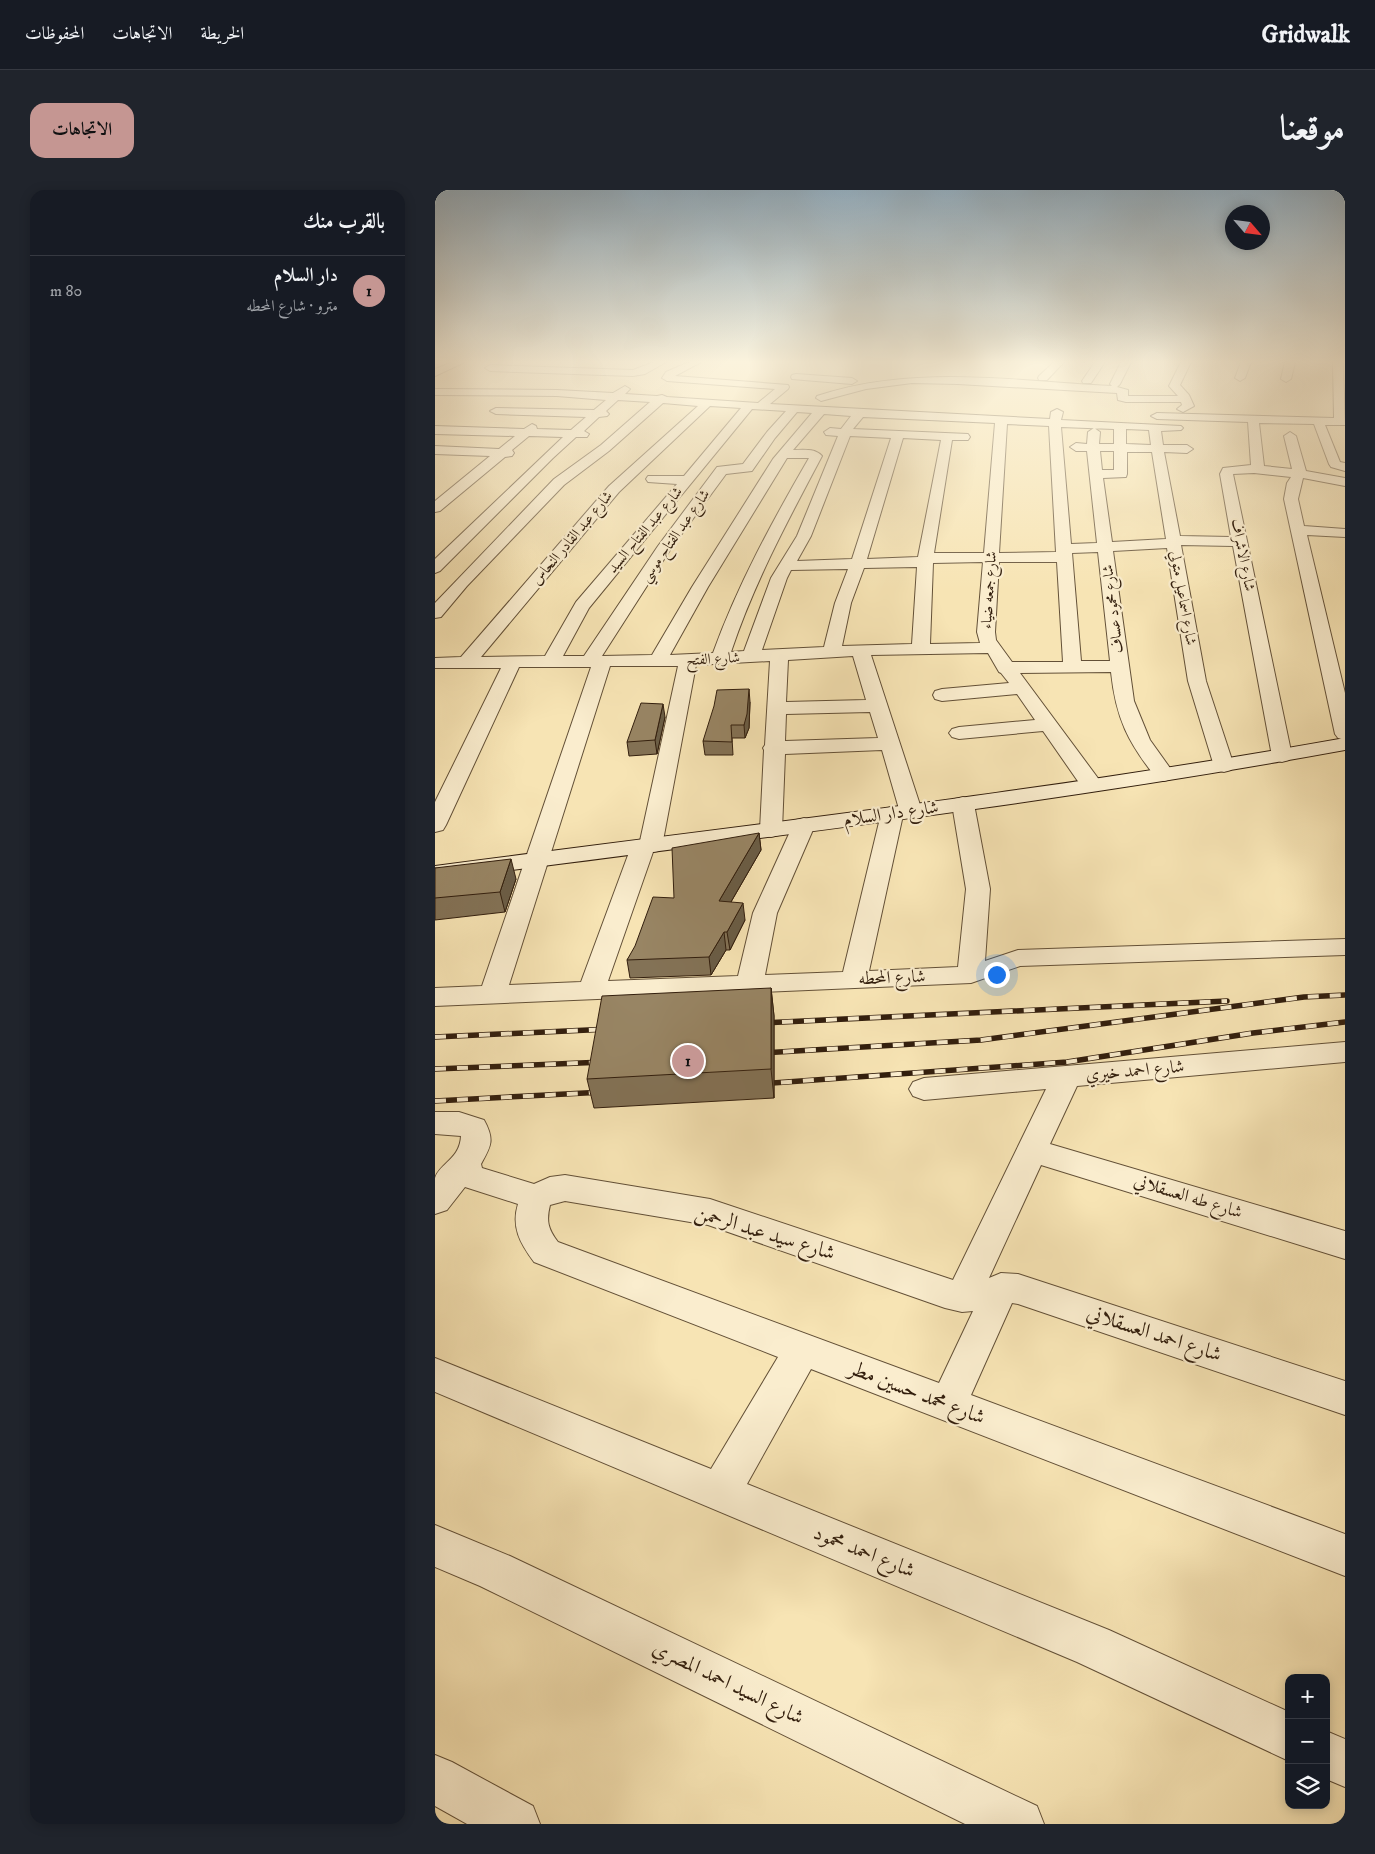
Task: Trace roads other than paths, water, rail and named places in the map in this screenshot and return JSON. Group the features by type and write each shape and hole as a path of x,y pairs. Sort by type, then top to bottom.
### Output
{"street":[{"path":"435,462 470,438"},
{"path":"435,508 519,438"},
{"path":"435,568 568,438"},
{"path":"435,613 461,583 559,482 615,438"},
{"name":"شارع عبد القادر النحاس","path":"467,662 614,489 668,438"},
{"name":"شارع عبد الفتاح السيد","path":"551,662 582,606 683,473 697,467 724,438"},
{"name":"شارع عبد الفتاح موسي","path":"596,662 663,549 722,470 747,468 769,438"},
{"path":"658,661 699,587 783,454 797,438"},
{"path":"751,656 777,584 785,566 805,536 843,438"},
{"path":"832,651 843,603 859,564 894,438"},
{"path":"921,648 925,560 947,438"},
{"name":"شارع جمعه ضياء","path":"995,438 991,559 985,632 998,658 1092,785"},
{"path":"1058,438 1072,667"},
{"path":"1096,474 1121,474 1119,438"},
{"name":"شارع اسماعيل متولي","path":"1156,438 1197,681 1224,766"},
{"path":"1255,438 1259,470"},
{"path":"1290,438 1299,474 1294,483 1291,498 1345,734"},
{"path":"1324,438 1335,464 1345,481"},
{"path":"1326,438 1338,440"},
{"path":"1057,446 1094,439 1120,448 1187,448"},
{"name":"شارع محمود عساف","path":"1094,439 1096,474 1124,702 1130,724 1143,748 1164,775"},
{"path":"435,450 594,456"},
{"path":"720,658 738,607 770,539 816,456 811,454 783,454"},
{"name":"شارع الاشراف","path":"1282,756 1226,474 1228,471 1234,470 1259,470 1345,481"},
{"path":"653,479 683,473"},
{"path":"1299,530 1345,533"},
{"path":"785,566 991,559 1174,542 1240,542"},
{"name":"شارع الفتح","path":"435,662 658,661 921,648 998,658"},
{"path":"854,980 901,812 890,744 860,650"},
{"path":"771,830 773,748 779,655"},
{"path":"934,662 998,658 1072,667 1120,666"},
{"path":"591,990 647,846 688,660"},
{"path":"435,825 513,662"},
{"path":"493,994 538,861 596,662"},
{"path":"942,695 1020,688"},
{"path":"776,708 878,706"},
{"path":"959,734 1048,725"},
{"path":"773,748 890,744"},
{"name":"شارع دار السلام","path":"437,877 538,861 1164,775 1345,744"},
{"path":"963,804 978,889 971,975"},
{"path":"750,984 765,913 804,825"},
{"name":"شارع المحطه","path":"435,997 971,975 982,973 1019,958 1345,947"},
{"name":"شارع احمد خيري","path":"925,1089 1345,1052"},
{"path":"962,1297 1066,1078"},
{"path":"435,1123 454,1122 467,1124 475,1130 478,1138 475,1149 465,1164 435,1201"},
{"name":"شارع طه العسقلاني","path":"1031,1150 1345,1244"},
{"path":"465,1164 466,1174 471,1177 536,1197"},
{"name":"شارع سيد عبد الرحمن","path":"536,1197 550,1190 565,1188 709,1212 945,1293 962,1297"},
{"name":"شارع محمد حسين مطر","path":"536,1197 530,1216 533,1236 546,1252 1345,1555"},
{"path":"948,1405 1001,1288"},
{"name":"شارع احمد العسقلاني","path":"962,1297 989,1293 1001,1288 1018,1289 1345,1398"},
{"path":"720,1492 802,1350"},
{"name":"شارع احمد محمود","path":"435,1375 1093,1646 1285,1735"},
{"name":"شارع السيد احمد المصري","path":"435,1546 495,1571 1019,1824"},
{"path":"1330,1757 1345,1764"},
{"path":"435,1779 515,1824"}],"railway":[{"path":"761,1053 981,1040 1304,997 1345,995"},
{"path":"760,1023 1227,1001"},
{"path":"759,1084 1067,1062 1253,1033 1345,1022"},
{"path":"435,1037 610,1029"},
{"path":"435,1069 604,1062"},
{"path":"435,1101 604,1092"}],"place":[{"name":"دار السلام","path":"688,1061"}]}
